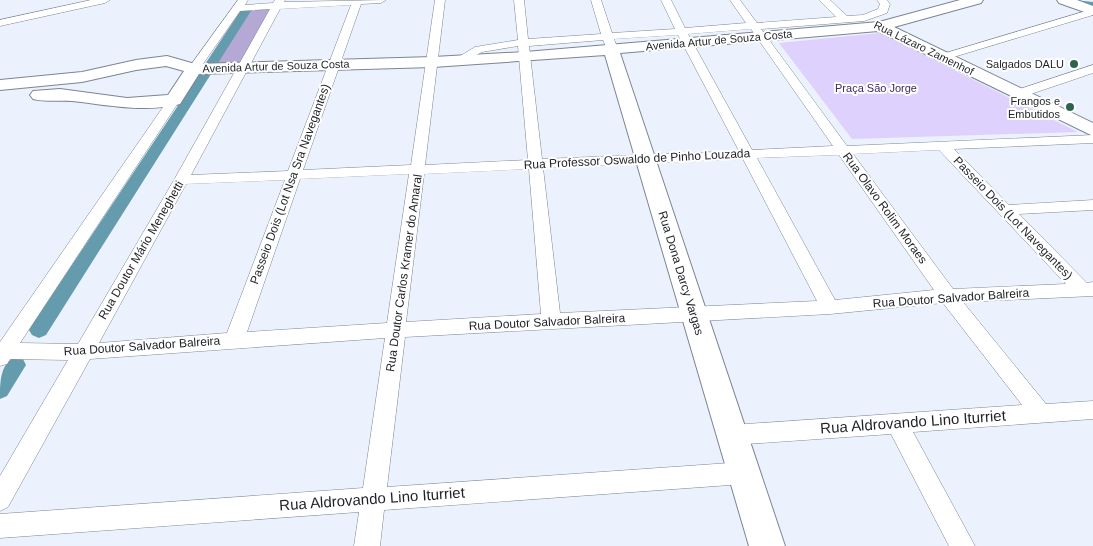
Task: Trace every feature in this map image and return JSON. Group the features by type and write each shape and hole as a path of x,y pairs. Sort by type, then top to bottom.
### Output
{"street":[{"path":"0,23 105,0"},
{"path":"2,353 240,4 381,0"},
{"name":"Rua Doutor Carlos Kramer do Amaral","path":"367,546 440,0"},
{"path":"519,0 551,321"},
{"name":"Rua Dona Darcy Vargas","path":"596,0 767,546"},
{"path":"666,0 684,37 830,307"},
{"name":"Rua Olavo Rolim Moraes","path":"735,0 948,296 1040,413"},
{"path":"824,0 844,19"},
{"name":"Avenida Artur de Souza Costa","path":"458,61 478,49 492,46 609,43 817,26 882,12 976,0"},
{"path":"1064,0 1093,12"},
{"name":"Passeio Dois (Lot Nsa Sra Navegantes)","path":"234,340 358,1"},
{"name":"Rua Doutor Mário Meneghetti","path":"0,499 182,180 279,3"},
{"name":"Avenida Artur de Souza Costa","path":"817,26 844,19 864,18 882,12"},
{"name":"Rua Lázaro Zamenhof","path":"882,12 943,57 1093,130"},
{"path":"943,57 1093,12"},
{"name":"Avenida Artur de Souza Costa","path":"0,85 82,77 136,65 167,61 194,69 458,61 525,57 609,43"},
{"path":"1018,94 1093,70"},
{"name":"Avenida Artur de Souza Costa","path":"0,92 38,81"},
{"path":"0,97 55,94 121,103 174,100"},
{"name":"Rua Professor Oswaldo de Pinho Louzada","path":"182,180 1093,139"},
{"name":"Passeio Dois (Lot Navegantes)","path":"943,146 1005,210 1088,289"},
{"path":"1005,210 1093,205"},
{"name":"Rua Doutor Salvador Balreira","path":"2,353 83,352 234,340 830,307 948,296 1088,289"},
{"name":"Rua Aldrovando Lino Iturriet","path":"732,435 1093,410"},
{"path":"896,424 962,546"},
{"name":"Rua Aldrovando Lino Iturriet","path":"0,526 744,473"}],"green space":[{"name":"Praça São Jorge","path":"880,33 1078,132 852,139 779,43"}],"shaded area":[{"path":"272,9 242,61 236,63 205,64 240,11"}],"waterway":[{"path":"1079,0 1093,5"},
{"path":"212,63 246,11"},
{"path":"39,330 205,74"},
{"path":"0,390 16,365"}],"place":[{"name":"Salgados DALU","path":"1074,64"},
{"name":"Frangos e Embutidos","path":"1070,107"}]}
